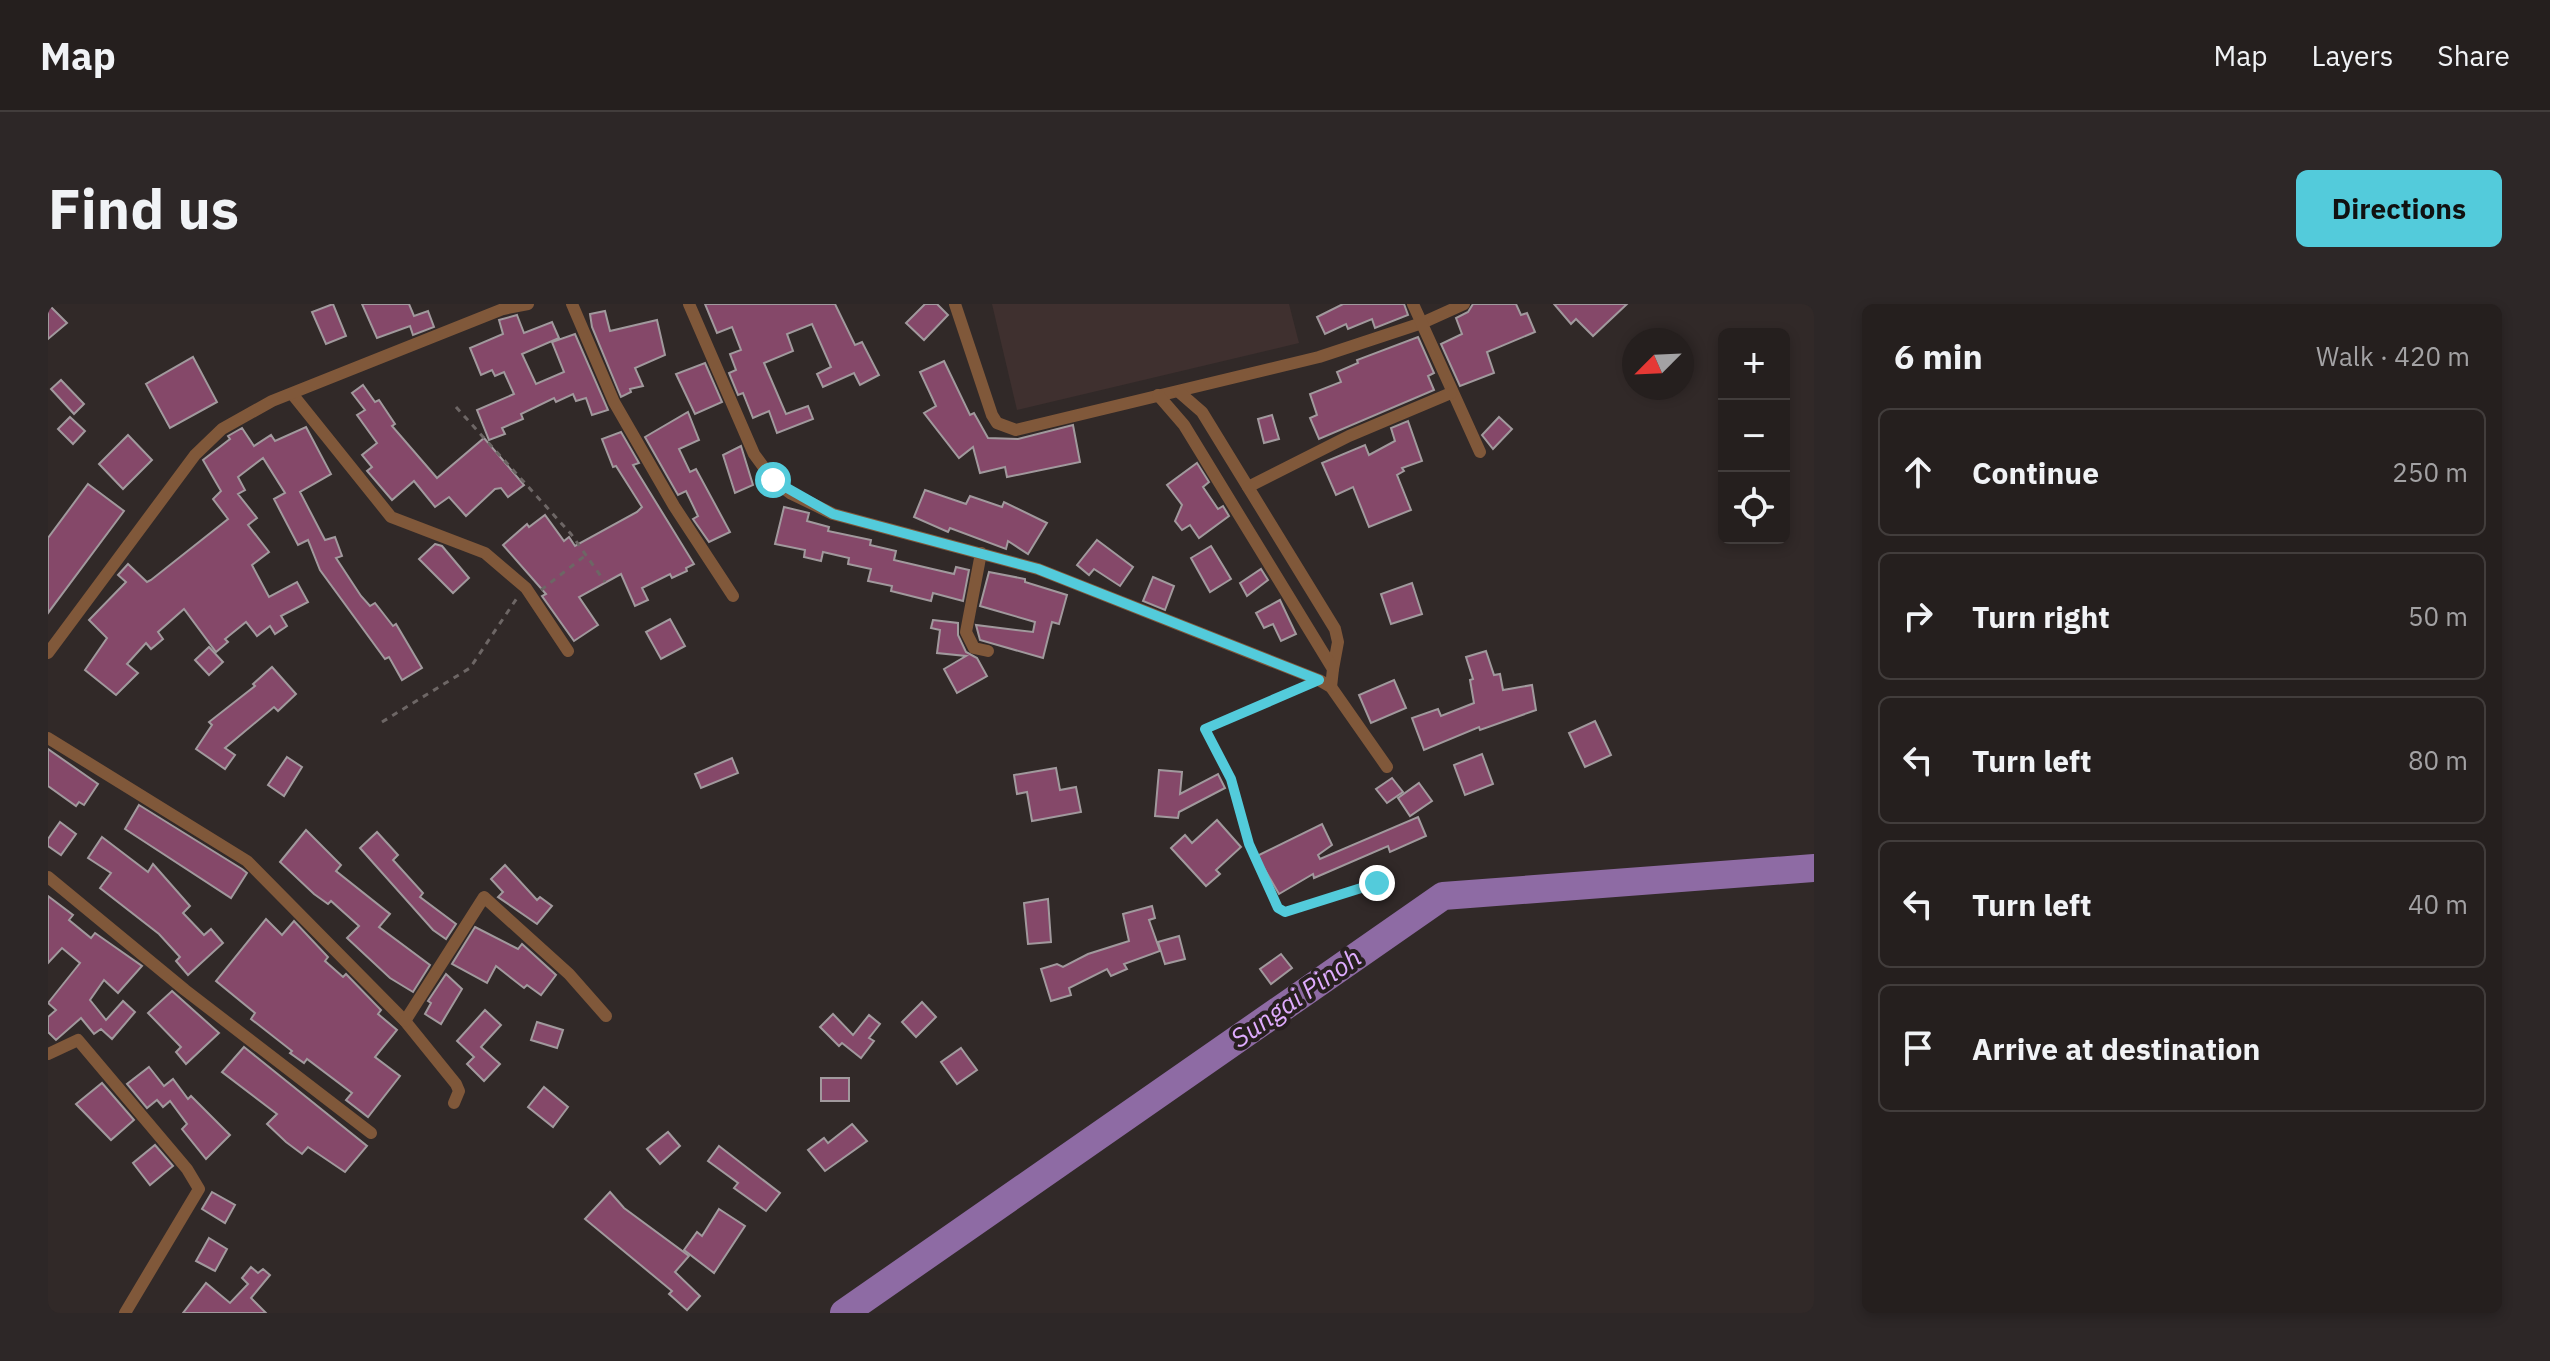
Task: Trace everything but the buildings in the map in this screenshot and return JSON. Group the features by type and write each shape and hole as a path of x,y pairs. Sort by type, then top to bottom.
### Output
{"street":[{"path":"48,653 195,455 222,429 272,401 503,309 528,304"},
{"path":"572,304 614,402 674,506 733,596"},
{"path":"689,304 754,454 773,480 833,514 981,553 1135,605 1325,683 1387,767"},
{"path":"955,304 992,415 1008,430 1053,424 1158,395 1319,357 1422,323 1464,304"},
{"path":"1413,304 1480,452"},
{"path":"1179,392 1202,412 1335,629 1338,642 1333,669 1325,683"},
{"path":"1248,487 1349,436 1451,393"},
{"path":"293,395 391,517 485,553 529,593 568,651"},
{"path":"1158,395 1184,425 1333,669"},
{"path":"981,553 966,632 974,648 988,651"},
{"path":"48,738 247,861 405,1021 456,1084 459,1091 454,1103"},
{"path":"48,877 185,990 371,1133"},
{"path":"405,1021 484,897 569,974 606,1016"},
{"path":"48,1054 78,1040 187,1169 199,1189 125,1313"}],"path":[{"path":"456,407 586,555 605,582"},
{"path":"382,722 470,668 508,609 586,555"},
{"path":"1325,683 1205,729 1231,779 1249,844 1278,908 1285,912 1377,883 1374,865"}],"shaded area":[{"path":"992,304 1289,304 1299,343 1017,410"}],"waterway":[{"name":"Sungai Pinoh","path":"844,1313 1443,896 1814,868"}],"route":[{"path":"773,480 790,493 833,514 1038,569 1319,680 1205,729 1231,779 1249,844 1278,908 1285,912 1377,883"}]}
